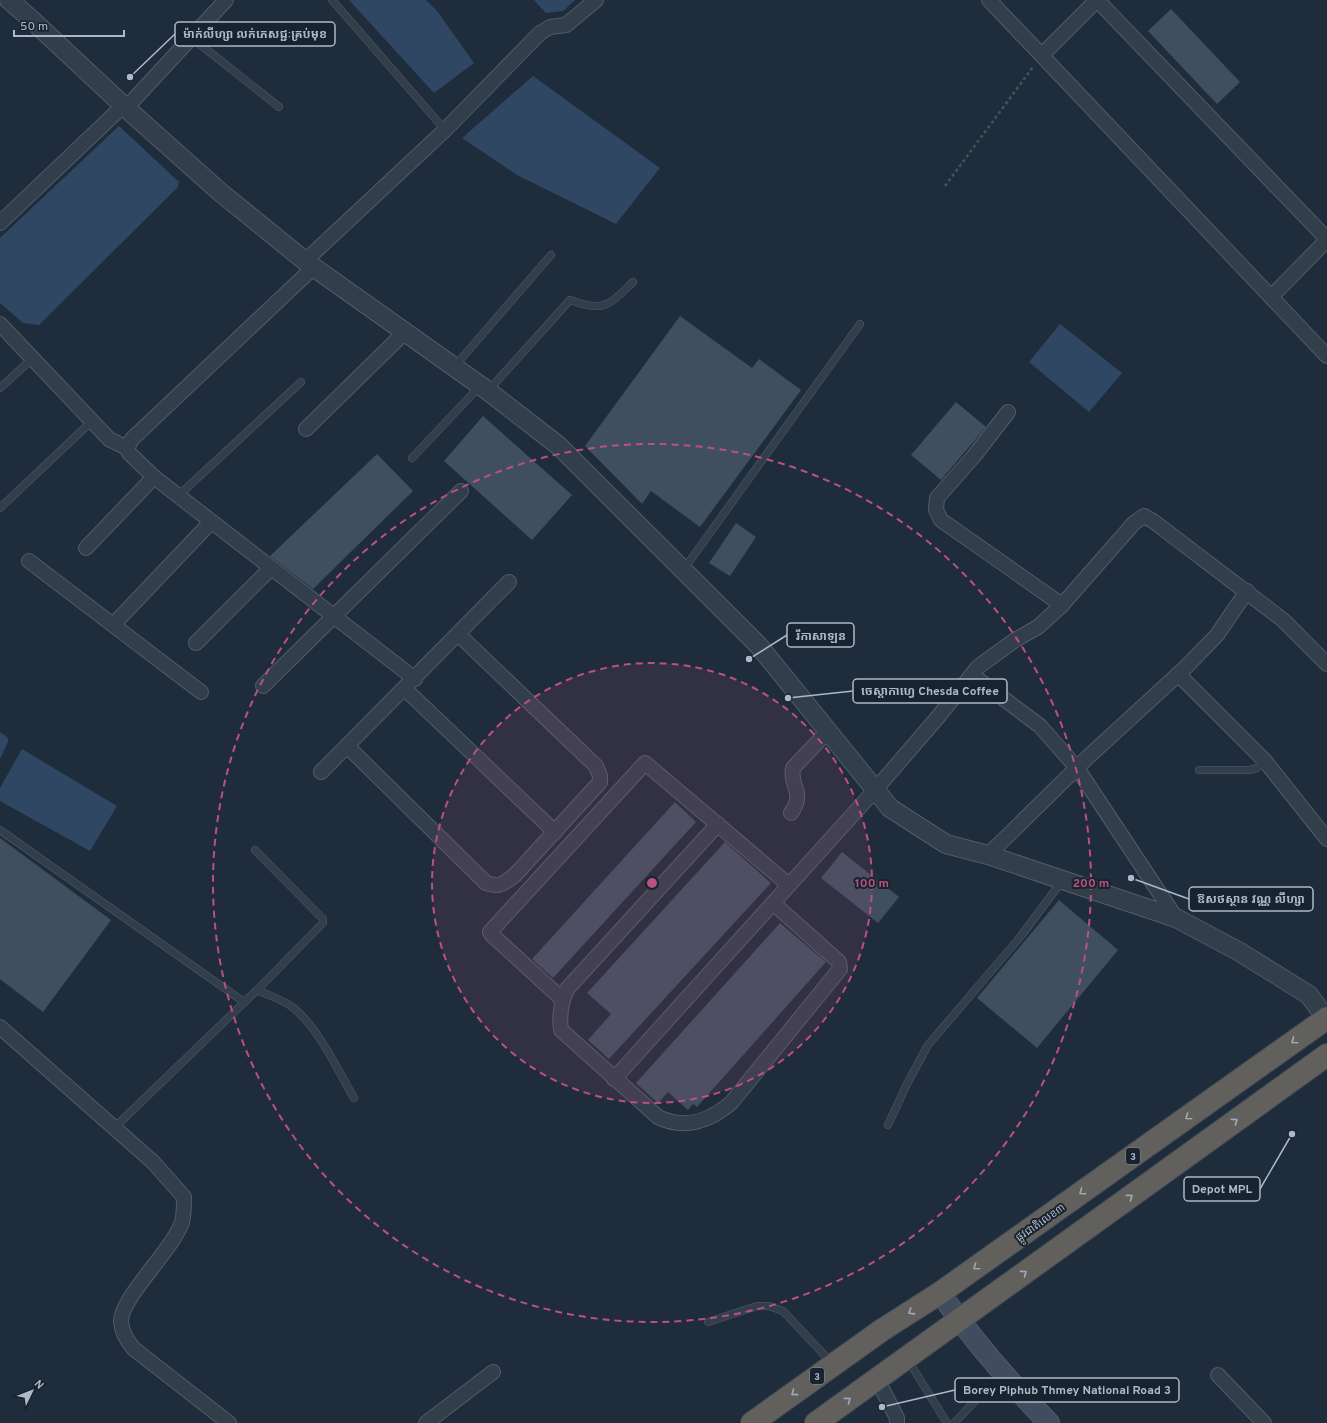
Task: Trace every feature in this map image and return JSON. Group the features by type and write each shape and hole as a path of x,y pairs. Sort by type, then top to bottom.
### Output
{"highway":[{"name":"ផ្លូវជាតិលេខ៣","path":"752,1423 882,1330 940,1293 1327,1019"},
{"path":"816,1423 1327,1055"}],"main road":[{"path":"940,1293 959,1321 1001,1373 1049,1423"}],"street":[{"path":"9,0 124,107 220,192 309,264 484,389 559,446 759,646 890,808 946,844 988,855 1176,918 1238,951 1309,995 1327,1019"},
{"path":"0,223 124,107 192,38 226,0"},
{"path":"127,448 132,439 445,130 540,33 550,27 566,25 596,0"},
{"path":"988,0 1327,356"},
{"path":"1042,55 1097,0 1327,240 1271,297"},
{"path":"0,324 109,439 127,448 129,453 154,477 415,679"},
{"path":"306,429 405,332"},
{"path":"1008,412 974,456 937,498 936,510 942,520 1062,605"},
{"path":"86,548 154,477"},
{"path":"263,686 461,491"},
{"path":"614,1079 875,790 978,667 1015,640 1038,627 1062,605 1134,523 1144,516 1153,521 1284,620 1327,664"},
{"path":"113,625 211,522"},
{"path":"28,562 201,692"},
{"path":"196,643 271,568"},
{"path":"321,772 415,679 509,582"},
{"path":"988,855 1217,635 1247,591"},
{"path":"347,746 486,883 494,886 504,884 515,875 600,782 600,776 596,766 458,634"},
{"path":"1178,674 1265,762 1327,839"},
{"path":"972,675 1040,726 1077,768 1176,918"},
{"path":"405,689 555,832"},
{"path":"791,813 798,802 797,789 791,777 793,768 828,731"},
{"path":"562,999 490,932 646,763 789,885"},
{"path":"718,824 568,988 562,999 559,1021 561,1030 658,1117 679,1124 703,1120 713,1116 731,1103 840,969 839,962 773,903"},
{"path":"0,1027 153,1162 184,1197 182,1222 172,1242 128,1302 121,1320 124,1338 153,1366 229,1423"},
{"path":"426,1423 493,1372"},
{"path":"1218,1375 1264,1423"},
{"path":"877,1379 897,1423"}],"lane":[{"path":"332,0 445,130"},
{"path":"192,38 279,107"},
{"path":"453,367 551,255"},
{"path":"412,458 484,389 570,300 581,304 597,306 609,305 633,282"},
{"path":"683,571 860,324"},
{"path":"0,388 33,358"},
{"path":"178,496 301,382"},
{"path":"0,508 92,421"},
{"path":"1199,770 1249,770 1257,768 1265,762"},
{"path":"0,830 244,1002"},
{"path":"114,1128 257,990 323,923 323,919 255,850"},
{"path":"888,1125 907,1084 928,1045 1021,936 1062,881"},
{"path":"257,990 290,1005 302,1015 313,1028 354,1098"},
{"path":"708,1322 757,1306 768,1306 783,1311 834,1364"},
{"path":"907,1358 947,1423"},
{"path":"954,1423 1001,1373"}],"path":[{"path":"945,186 1042,55"}],"water":[{"path":"349,0 426,0 437,11 474,63 434,93"},
{"path":"534,0 575,0 563,11 546,13"},
{"path":"533,76 660,168 616,224 517,175 462,138"},
{"path":"119,126 179,182 178,187 39,325 23,323 0,303 0,238"},
{"path":"1060,324 1122,373 1089,412 1029,362"},
{"path":"0,732 8,738 8,742 0,759"},
{"path":"22,749 117,806 90,851 0,801 0,788"}],"building":[{"path":"1171,9 1240,82 1217,104 1148,31"},
{"path":"680,316 752,368 759,359 801,390 700,527 651,491 642,504 585,446"},
{"path":"956,402 986,427 941,480 911,455"},
{"path":"483,416 572,495 532,540 444,461"},
{"path":"377,454 413,491 313,589 270,556"},
{"path":"736,523 756,537 730,576 709,563"},
{"path":"675,802 696,822 553,978 532,959"},
{"path":"0,838 111,920 43,1012 0,979"},
{"path":"725,842 771,883 609,1059 588,1040 611,1014 587,993"},
{"path":"842,852 899,897 878,923 821,878"},
{"path":"1059,900 1118,950 1037,1048 977,998"},
{"path":"780,923 826,962 697,1107 693,1104 688,1110 668,1092 658,1103 636,1083"}],"place":[{"name":"ម៉ាក់លីហ្សា លក់ភេសជ្ជៈគ្រប់មុខ","path":"130,77"},
{"name":"រីកាសាឡន","path":"749,659"},
{"name":"ចេស្ដាកាហ្វេ Chesda Coffee","path":"788,698"},
{"name":"ឱសថស្ថាន វណ្ណ លីហ្សា","path":"1131,878"},
{"name":"Depot MPL","path":"1292,1134"},
{"name":"Borey Piphub Thmey National Road 3","path":"882,1407"}]}
